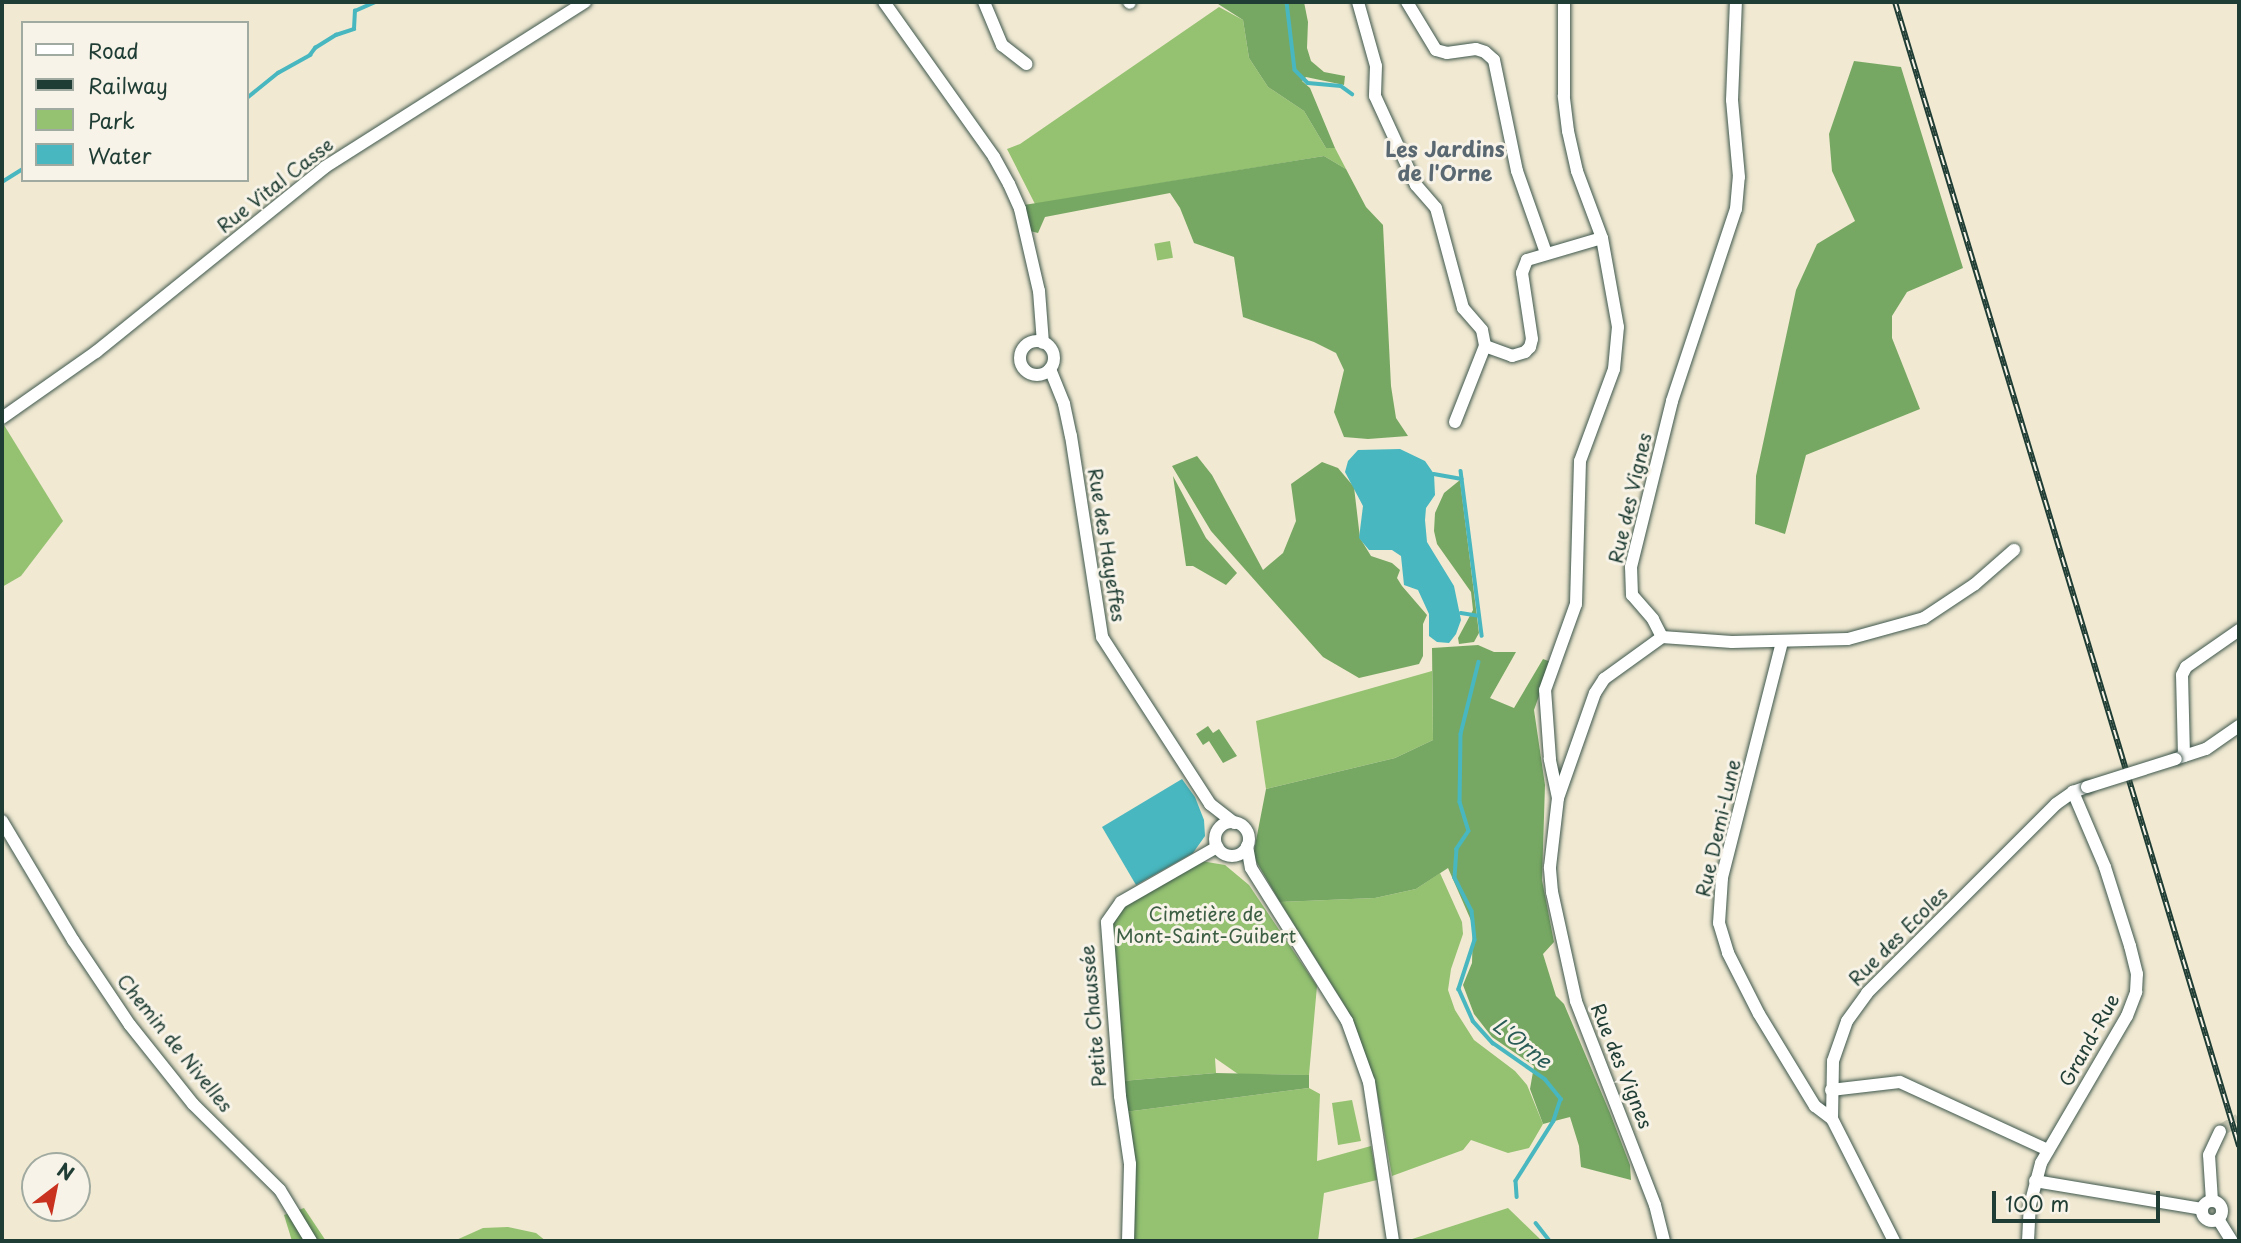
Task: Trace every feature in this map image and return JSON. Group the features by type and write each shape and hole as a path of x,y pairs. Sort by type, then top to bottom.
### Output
{"street":[{"name":"Rue Vital Casse","path":"2,418 96,352 326,167 585,2"},
{"path":"884,2 1003,171 1020,209 1034,266 1041,318 1043,343 1054,355 1045,372 1026,372 1021,364 1020,354 1029,343 1041,318"},
{"path":"984,2 1002,45 1026,64"},
{"path":"1358,2 1376,66 1376,96 1416,185 1436,208 1463,308 1482,330 1485,346 1455,422"},
{"path":"1407,2 1436,50 1447,54 1476,49 1485,51 1494,61 1517,171 1546,253"},
{"path":"1558,799 1550,759 1545,690 1576,604 1580,461 1617,353 1616,315 1602,238 1577,171 1568,131 1564,2"},
{"name":"Rue des Vignes","path":"1664,1241 1655,1205 1576,1001 1552,892 1550,867 1558,799 1595,693 1604,679 1662,637 1653,619 1632,595 1631,567 1672,401 1736,209 1739,177 1732,83 1736,2"},
{"path":"1485,346 1512,356 1529,349 1532,339 1522,268 1529,258 1602,238"},
{"path":"1029,343 1043,343"},
{"name":"Rue des Hayeffes","path":"1045,372 1057,388 1064,404 1100,631 1210,804 1217,833"},
{"path":"1662,637 1681,640 1782,642 1848,639 1924,618 1975,584 2014,550"},
{"path":"2180,757 2182,675 2186,667 2239,630"},
{"name":"Rue Demi-Lune","path":"1782,642 1722,878 1719,923 1728,953 1759,1014 1815,1106 1832,1119"},
{"name":"Rue des Ecoles","path":"1894,1241 1832,1119 1831,1090 1838,1043 1857,1004 2056,804 2073,792 2206,749 2239,726"},
{"name":"Grand-Rue","path":"2028,1241 2030,1205 2035,1181 2048,1150 2127,1016 2136,992 2137,974 2130,946 2105,867 2073,792"},
{"name":"Rue des Hayeffes","path":"1210,804 1234,823"},
{"name":"Chemin de Nivelles","path":"2,821 67,930 130,1025 193,1104 279,1190 311,1241"},
{"path":"1251,868 1217,847 1217,833 1223,825 1234,823 1248,831 1247,846 1251,868 1350,1030 1369,1082 1394,1241"},
{"path":"1233,856 1247,846"},
{"name":"Petite Chaussée","path":"1128,1241 1130,1164 1121,1110 1105,927 1110,913 1121,902 1217,847"},
{"path":"1831,1090 1885,1082 1907,1084 2048,1150"},
{"path":"2207,1205 2209,1154 2220,1131"},
{"path":"2035,1181 2222,1208 2218,1219 2232,1241"}],"green space":[{"path":"1215,2 1304,2 1308,22 1307,48 1311,61 1324,72 1345,76 1344,85 1306,77 1302,81 1310,88 1335,148 1326,148 1304,111 1268,87 1249,58 1243,20"},
{"path":"1219,7 1243,20 1249,58 1268,87 1304,111 1326,148 1335,148 1346,169 1324,156 1035,204 1007,149 1020,144"},
{"path":"1854,61 1901,67 1963,268 1907,292 1892,316 1892,338 1920,409 1806,455 1785,534 1755,524 1756,476 1796,290 1817,244 1855,221 1832,171 1829,134"},
{"path":"1324,156 1346,169 1366,207 1383,225 1391,386 1396,418 1408,436 1368,439 1344,437 1334,412 1344,370 1336,353 1314,342 1243,317 1234,257 1194,243 1180,208 1170,193 1045,217 1038,233 1030,231 1024,205"},
{"path":"1170,241 1173,258 1157,261 1154,244"},
{"path":"4,425 63,521 21,576 2,587 2,427"},
{"path":"1197,456 1212,475 1263,570 1283,553 1296,521 1291,484 1322,462 1338,468 1354,487 1360,538 1371,556 1392,563 1400,570 1397,578 1427,615 1423,624 1423,656 1419,664 1359,678 1323,657 1211,531 1172,466"},
{"path":"1173,476 1206,538 1237,573 1226,585 1193,566 1186,566"},
{"path":"1460,480 1479,633 1474,642 1459,644 1458,638 1473,610 1471,592 1437,544 1434,531 1435,513 1444,493"},
{"path":"1478,645 1494,652 1516,652 1490,698 1514,708 1543,659 1551,662 1534,710 1545,785 1542,880 1554,942 1543,954 1556,996 1564,1004 1610,1113 1630,1165 1631,1180 1581,1167 1579,1146 1570,1117 1543,1124 1530,1089 1534,1066 1492,1037 1474,1014 1463,985 1472,963 1473,925 1448,868 1416,889 1375,898 1280,902 1253,856 1266,789 1395,758 1433,740 1432,648"},
{"path":"1432,671 1433,740 1395,758 1266,789 1256,721"},
{"path":"1208,726 1213,733 1219,729 1237,756 1223,763 1209,741 1203,745 1196,734"},
{"name":"Cimetière de Mont-Saint-Guibert","path":"1201,861 1225,865 1249,885 1317,986 1309,1075 1238,1074 1215,1058 1216,1073 1122,1081 1112,919 1118,910"},
{"path":"1440,873 1462,922 1463,934 1451,969 1448,990 1455,1010 1474,1040 1515,1071 1527,1085 1543,1124 1529,1148 1508,1153 1471,1140 1463,1150 1392,1176 1375,1081 1347,1009 1280,902 1375,898 1416,889"},
{"path":"1216,1073 1309,1075 1309,1088 1125,1112 1122,1081"},
{"path":"1309,1088 1320,1094 1317,1161 1371,1146 1377,1180 1324,1193 1318,1241 1133,1241 1125,1112"},
{"path":"1352,1100 1361,1141 1338,1145 1332,1103"},
{"path":"304,1208 326,1241 292,1241 284,1215"},
{"path":"1508,1208 1542,1241 1406,1241"},
{"path":"508,1227 536,1233 546,1241 454,1241 483,1228"}],"water":[{"path":"1400,449 1425,461 1434,474 1435,495 1426,508 1427,542 1454,586 1461,620 1449,643 1437,642 1429,636 1429,614 1418,590 1404,585 1401,556 1392,550 1369,550 1359,538 1363,506 1345,472 1348,461 1358,450"},
{"path":"1182,779 1195,797 1204,820 1205,836 1193,853 1136,885 1102,827"}],"waterway":[{"path":"248,97 278,73 310,55 315,48 336,35 354,29 355,11 375,2"},
{"path":"390,2 396,2"},
{"name":"L'Orne","path":"1287,2 1295,70 1308,83 1341,86 1352,94"},
{"path":"2,182 21,170"},
{"name":"L'Orne","path":"1461,471 1482,636"},
{"path":"1434,474 1462,479"},
{"path":"1461,613 1479,616"},
{"name":"L'Orne","path":"1479,662 1461,734 1460,802 1469,831 1457,849 1455,878 1472,911 1475,940 1459,989 1473,1021 1493,1043 1545,1079 1561,1099 1554,1121 1516,1181 1517,1197"},
{"name":"L'Orne","path":"1536,1223 1550,1241"}],"tunnel":[{"path":"2220,1131 2239,1119"}],"railway":[{"path":"1895,2 2239,1146"}],"district":[{"name":"Les Jardins de l'Orne","path":"1445,160"}]}
